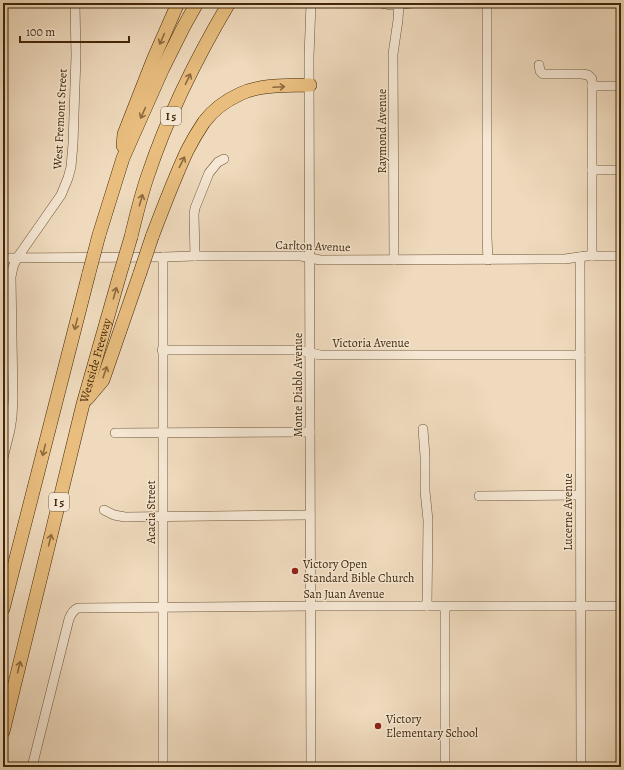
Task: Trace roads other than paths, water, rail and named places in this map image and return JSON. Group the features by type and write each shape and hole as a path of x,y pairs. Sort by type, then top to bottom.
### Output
{"highway":[{"path":"123,158 124,134 153,60 178,3"},
{"name":"I 5","path":"3,609 89,273 123,158 163,68 197,3"},
{"name":"Westside Freeway","path":"3,732 84,404 148,176 172,114 199,57 229,3"},
{"path":"84,404 102,380 168,195 179,168 205,121 221,105 248,91 265,87 310,85"}],"street":[{"name":"West Fremont Street","path":"3,458 7,430 12,417 13,398 11,277 13,267 17,258 61,195 71,167 74,136 76,3"},
{"name":"Monte Diablo Avenue","path":"311,3 309,57 311,767"},
{"path":"380,3 519,3"},
{"path":"487,3 488,260"},
{"name":"Raymond Avenue","path":"394,260 393,54 399,4"},
{"path":"539,65 540,71 543,74 588,75 592,79 592,256"},
{"path":"592,86 621,86"},
{"path":"194,256 194,214 209,173 218,162 224,159"},
{"path":"592,170 621,170"},
{"name":"Carlton Avenue","path":"3,258 301,256 320,260 488,260 621,256"},
{"name":"Acacia Street","path":"162,257 164,767"},
{"name":"Lucerne Avenue","path":"580,257 580,767"},
{"name":"Victoria Avenue","path":"162,350 299,350 320,355 580,354"},
{"path":"423,429 428,520 427,606"},
{"path":"115,433 310,432"},
{"path":"479,496 580,495"},
{"path":"104,510 114,515 125,517 310,516"},
{"name":"San Juan Avenue","path":"32,767 71,615 75,609 82,607 621,606"},
{"path":"445,607 445,767"}],"place":[{"name":"Victory Open Standard Bible Church","path":"295,571"},
{"name":"Victory Elementary School","path":"378,726"}]}
